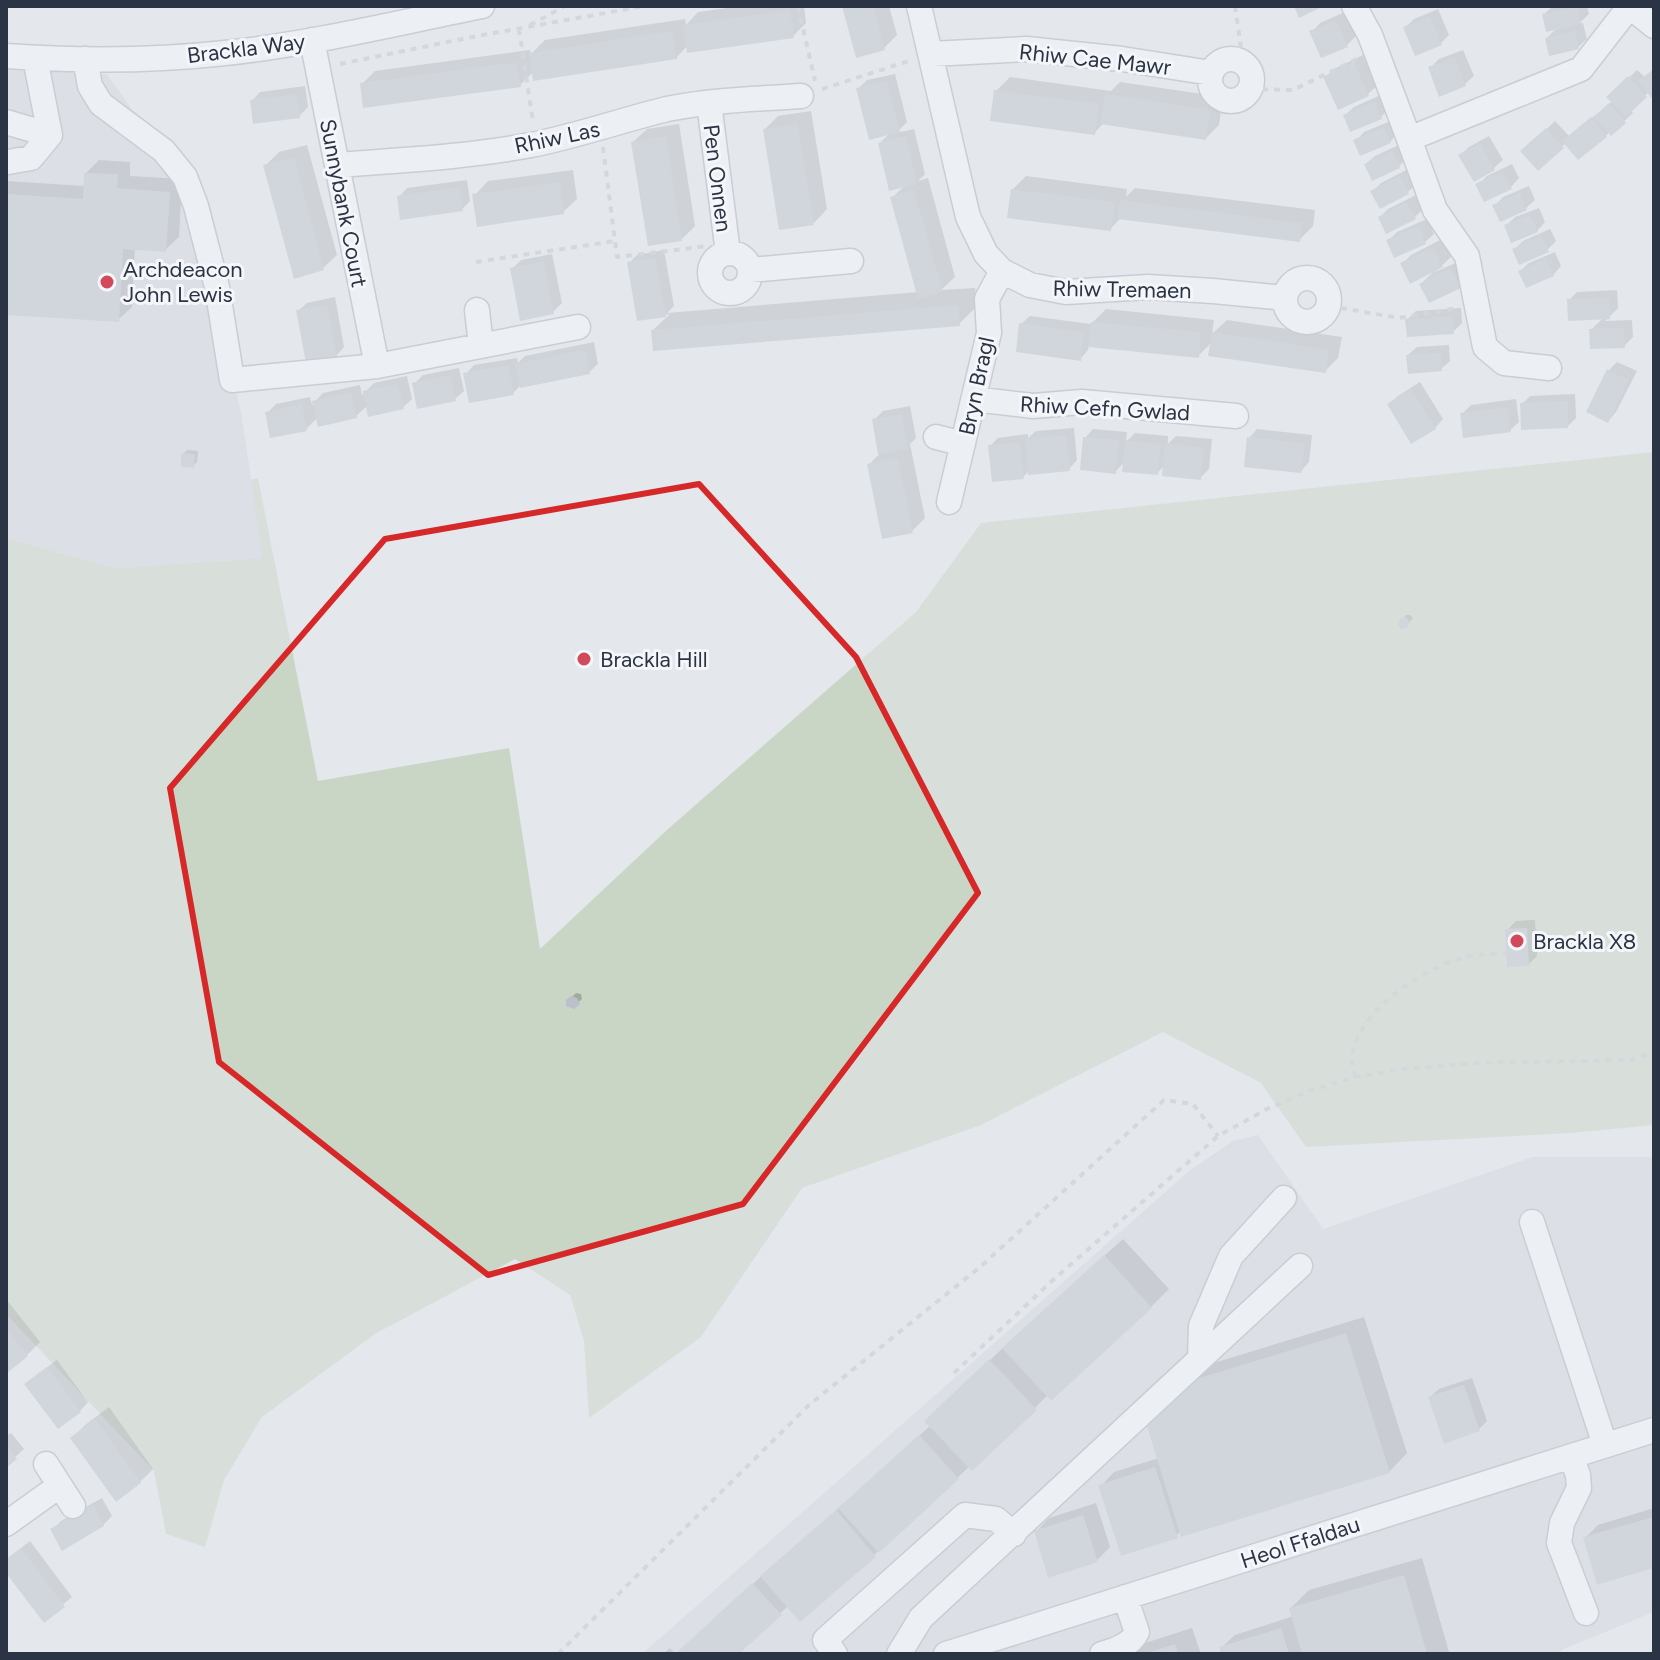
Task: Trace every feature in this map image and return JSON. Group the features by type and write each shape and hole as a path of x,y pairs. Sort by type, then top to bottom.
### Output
{"street":[{"name":"Brackla Way","path":"6,56 85,59 225,53 312,40 482,6"},
{"path":"919,6 968,217 986,254 1002,271"},
{"path":"1354,6 1376,50 1435,210 1467,256 1485,347 1504,363 1549,368"},
{"path":"1409,139 1581,69 1630,6 1654,26"},
{"name":"Sunnybank Court","path":"312,40 377,366"},
{"name":"Rhiw Cae Mawr","path":"931,54 1027,49 1211,73 1224,60 1243,62"},
{"path":"35,58 50,135"},
{"path":"85,59 90,86 101,104 164,151 185,177 196,206 217,287 232,380 377,366 578,327"},
{"path":"1211,73 1212,90 1221,98 1236,100 1250,89 1252,74 1243,62"},
{"name":"Rhiw Las","path":"337,165 454,156 536,144 668,109 709,103 776,109 801,96"},
{"name":"Pen Onnen","path":"709,103 727,248"},
{"path":"6,122 50,135"},
{"path":"8,162 31,158 50,135"},
{"name":"Pen Onnen","path":"727,248 743,258 750,270 747,283 737,292 723,292 710,276 710,269 717,257 727,248"},
{"path":"750,270 851,261"},
{"name":"Rhiw Tremaen","path":"1002,271 1030,285 1066,292 1148,287 1285,298 1289,313 1306,322 1321,318 1329,306"},
{"name":"Bryn Bragl","path":"949,502 989,333 987,299 1002,271"},
{"path":"477,310 481,346"},
{"name":"Rhiw Cefn Gwlad","path":"974,399 1033,406 1082,402 1236,416"},
{"path":"936,437 963,444"},
{"path":"1200,1358 1201,1326 1231,1256 1284,1198"},
{"path":"1532,1222 1605,1445"},
{"path":"899,1654 921,1618 1300,1266"},
{"name":"Heol Ffaldau","path":"946,1654 1654,1431"},
{"path":"1571,1456 1579,1488 1562,1523 1559,1543 1586,1613"},
{"path":"6,1524 66,1496 46,1464"},
{"path":"835,1654 825,1640 965,1515 996,1519 1014,1534"},
{"path":"1102,1654 1134,1639 1137,1632 1125,1597"}],"path":[{"path":"522,28 565,6"},
{"path":"317,68 644,6"},
{"path":"798,6 817,91 931,54"},
{"path":"1235,6 1243,62"},
{"path":"522,28 536,144"},
{"path":"1250,89 1293,90 1376,50"},
{"path":"600,128 617,257 727,248"},
{"path":"476,262 615,241"},
{"path":"1329,306 1399,318 1477,305"},
{"path":"1355,1077 1351,1060 1359,1034 1376,1010 1393,995 1436,969 1473,956 1507,953"},
{"path":"954,1373 1053,1280 1218,1136 1267,1109 1309,1091 1355,1077 1403,1069 1478,1063 1631,1060 1654,1052"},
{"path":"558,1654 809,1405 980,1267 1164,1100 1193,1104 1218,1136"}],"highlighted area":[{"path":"699,484 856,657 978,893 743,1204 488,1275 219,1062 170,788 385,539"}],"shaded area":[{"name":"Archdeacon John Lewis","path":"6,70 107,74 184,183 241,412 263,558 116,568 6,538"},
{"path":"1258,1135 1323,1229 1533,1157 1654,1157 1654,1612 1561,1650 1562,1654 642,1654 1189,1171 1233,1141"}],"green space":[{"path":"1654,452 1654,1125 1571,1133 1306,1147 1261,1083 1163,1032 981,1125 802,1188 701,1337 589,1418 584,1341 570,1295 515,1259 375,1334 262,1417 224,1480 205,1547 166,1534 154,1471 6,1314 6,538 116,568 262,558 251,480 258,478 318,781 509,748 540,949 668,829 916,612 981,523"}],"building":[{"path":"842,6 873,6 885,50 856,58"},
{"path":"1294,6 1324,6 1299,18"},
{"path":"1577,6 1581,24 1546,32 1542,14"},
{"path":"790,10 794,38 687,53 683,25"},
{"path":"1430,16 1442,45 1415,56 1403,27"},
{"path":"1336,20 1348,47 1321,58 1309,31"},
{"path":"672,31 677,59 533,81 529,53"},
{"path":"1575,31 1579,49 1549,56 1545,38"},
{"path":"1455,57 1466,86 1439,97 1428,67"},
{"path":"517,62 521,87 363,108 360,83"},
{"path":"1354,62 1369,96 1338,110 1323,77"},
{"path":"1654,69 1654,101 1638,81"},
{"path":"1628,76 1647,97 1626,117 1606,97"},
{"path":"887,81 900,132 869,140 856,88"},
{"path":"994,90 1099,104 1095,135 990,121"},
{"path":"297,94 300,118 253,124 250,100"},
{"path":"1105,94 1211,110 1206,140 1100,124"},
{"path":"1375,101 1382,119 1350,132 1343,115"},
{"path":"1609,103 1626,123 1611,136 1594,117"},
{"path":"1591,117 1607,137 1578,160 1562,141"},
{"path":"798,123 814,225 779,230 763,129"},
{"path":"1384,127 1391,143 1360,156 1353,140"},
{"path":"1546,128 1564,148 1538,171 1520,151"},
{"path":"666,136 682,241 648,246 631,142"},
{"path":"906,136 917,184 889,191 878,143"},
{"path":"1480,143 1495,170 1474,182 1458,155"},
{"path":"1392,151 1400,168 1372,181 1364,164"},
{"path":"294,157 324,270 294,279 263,165"},
{"path":"1503,171 1512,189 1484,202 1475,184"},
{"path":"84,173 118,174 117,188 170,192 166,252 123,249 119,322 6,315 6,194 83,199"},
{"path":"1400,176 1409,194 1380,209 1370,191"},
{"path":"560,182 564,214 477,227 472,194"},
{"path":"459,187 463,211 400,220 397,196"},
{"path":"1011,189 1115,202 1111,231 1007,218"},
{"path":"914,190 943,292 918,299 890,197"},
{"path":"1520,193 1527,210 1500,222 1492,205"},
{"path":"1120,200 1302,223 1300,242 1118,219"},
{"path":"1407,202 1416,219 1386,234 1378,217"},
{"path":"1530,215 1538,232 1511,243 1504,225"},
{"path":"1419,226 1426,244 1394,258 1386,240"},
{"path":"1541,236 1549,252 1519,265 1512,249"},
{"path":"1433,247 1443,267 1410,284 1400,263"},
{"path":"656,258 666,317 637,321 627,262"},
{"path":"1546,259 1554,276 1526,288 1518,271"},
{"path":"544,261 554,314 520,321 510,268"},
{"path":"1451,268 1461,288 1429,303 1419,284"},
{"path":"1609,298 1610,319 1568,321 1567,299"},
{"path":"327,305 337,358 306,363 296,310"},
{"path":"958,305 960,326 653,351 651,330"},
{"path":"1453,316 1454,334 1407,337 1405,319"},
{"path":"1091,322 1201,332 1199,358 1088,347"},
{"path":"1019,323 1084,332 1081,361 1016,352"},
{"path":"1624,328 1625,348 1590,349 1589,329"},
{"path":"1212,332 1329,350 1326,373 1208,356"},
{"path":"585,350 590,374 520,388 515,364"},
{"path":"1441,353 1442,371 1408,374 1406,355"},
{"path":"509,365 514,395 469,403 463,373"},
{"path":"1607,369 1629,380 1608,423 1586,412"},
{"path":"451,375 456,401 417,409 412,383"},
{"path":"398,384 404,409 368,417 363,391"},
{"path":"1411,389 1436,429 1411,444 1387,404"},
{"path":"351,392 357,418 318,427 312,401"},
{"path":"1568,401 1568,428 1521,430 1520,403"},
{"path":"302,404 307,431 270,438 265,412"},
{"path":"1508,407 1511,432 1463,438 1460,413"},
{"path":"902,414 908,449 878,454 872,419"},
{"path":"1066,435 1070,471 1028,475 1025,439"},
{"path":"1083,437 1119,440 1116,474 1080,470"},
{"path":"1247,437 1305,443 1301,473 1244,467"},
{"path":"1125,440 1161,444 1158,475 1122,472"},
{"path":"1020,442 1024,479 992,482 988,445"},
{"path":"1165,443 1204,447 1201,480 1162,476"},
{"path":"181,453 195,454 194,468 181,467"},
{"path":"898,458 913,533 882,539 867,464"},
{"path":"1406,617 1410,622 1407,628 1401,629 1398,625 1400,619"},
{"name":"Brackla X8","path":"1527,928 1529,966 1507,967 1505,929"},
{"path":"571,996 577,998 580,1004 574,1009 566,1006 566,1000"},
{"path":"1104,1255 1152,1308 1051,1401 1002,1348"},
{"path":"6,1328 28,1356 6,1374"},
{"path":"1346,1333 1390,1473 1181,1537 1138,1397"},
{"path":"989,1359 1037,1410 972,1471 924,1421"},
{"path":"47,1367 81,1412 58,1429 24,1384"},
{"path":"1464,1385 1480,1431 1444,1444 1428,1397"},
{"path":"95,1419 141,1483 116,1502 70,1438"},
{"path":"919,1435 959,1479 879,1553 838,1508"},
{"path":"6,1445 17,1459 6,1468"},
{"path":"1155,1467 1178,1538 1121,1556 1098,1485"},
{"path":"93,1505 104,1526 62,1551 50,1529"},
{"path":"836,1510 876,1557 800,1622 760,1576"},
{"path":"1083,1515 1098,1562 1048,1578 1034,1531"},
{"path":"1654,1517 1654,1568 1597,1585 1583,1537"},
{"path":"21,1548 65,1607 44,1623 6,1573 6,1559"},
{"path":"1404,1575 1427,1654 1302,1654 1289,1608"},
{"path":"752,1583 782,1615 739,1654 675,1654"},
{"path":"1281,1628 1289,1654 1221,1654 1219,1647"},
{"path":"1175,1644 1178,1654 1147,1654 1147,1653"}],"place":[{"name":"Archdeacon John Lewis","path":"107,282"},
{"name":"Brackla Hill","path":"584,659"},
{"name":"Brackla X8","path":"1517,941"}]}
